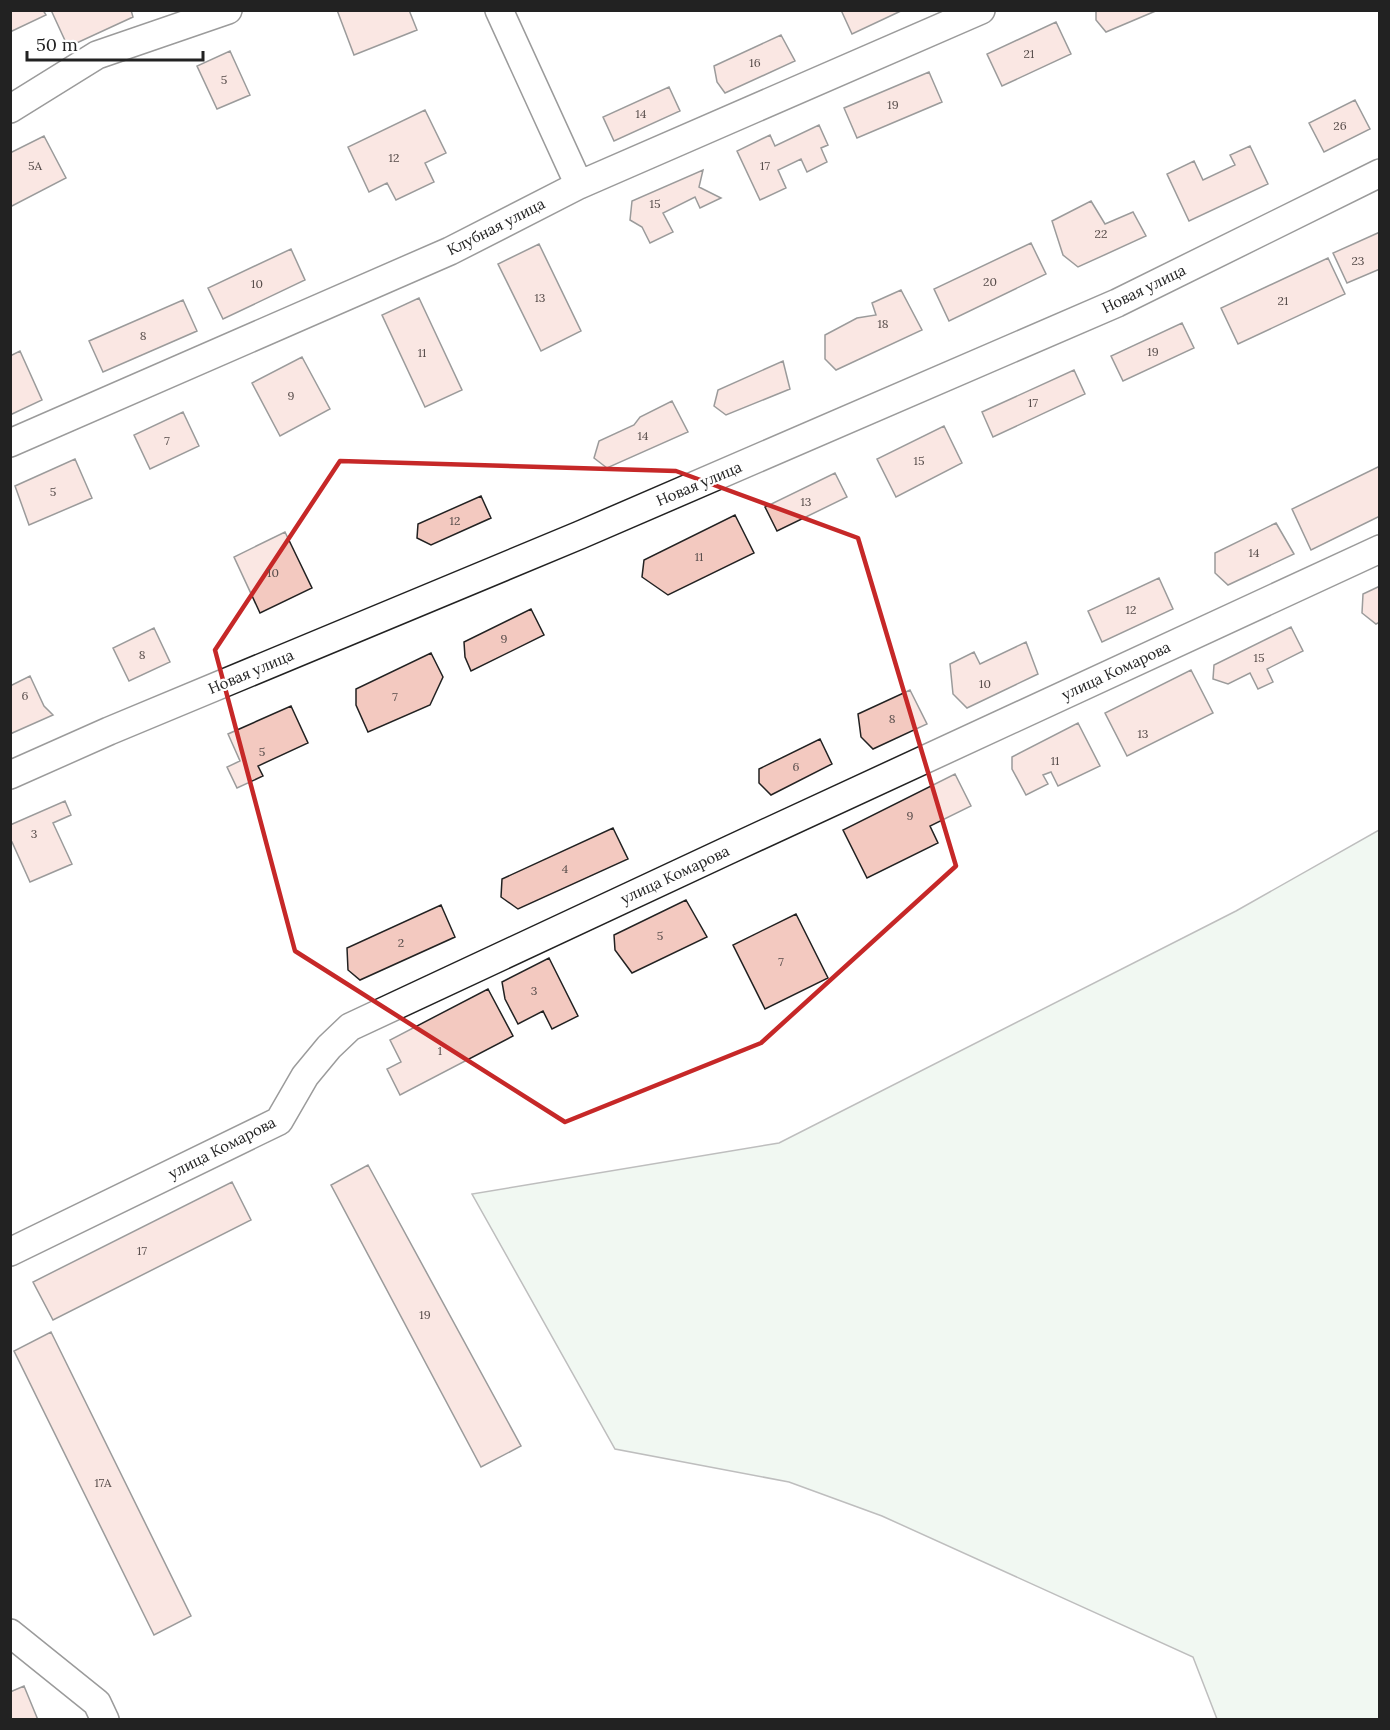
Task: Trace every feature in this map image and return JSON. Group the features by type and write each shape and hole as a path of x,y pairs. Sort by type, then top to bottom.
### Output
{"street":[{"path":"10,109 96,55 228,10"},
{"path":"499,10 579,185"},
{"name":"Клубная улица","path":"10,443 450,251 579,185 981,10"},
{"name":"Новая улица","path":"10,775 119,726 580,535 1117,303 1380,174"},
{"name":"улица Комарова","path":"10,1252 279,1121 305,1076 329,1047 350,1027 1380,549"},
{"path":"10,1633 97,1703 105,1719"}],"highlighted area":[{"path":"340,461 676,471 858,538 956,866 761,1043 565,1122 295,951 215,650"}],"green space":[{"path":"1379,830 1379,1719 1217,1719 1193,1657 882,1516 789,1482 615,1449 472,1194 779,1143 1236,911"}],"building":[{"path":"10,10 43,10 46,15 10,32"},
{"path":"51,10 131,10 133,17 68,47"},
{"path":"337,10 409,10 417,30 354,55"},
{"path":"841,10 903,10 852,34"},
{"path":"1096,10 1158,10 1106,32 1096,20"},
{"path":"1056,22 1071,54 1002,86 987,54"},
{"path":"781,35 795,61 725,93 717,82 714,66"},
{"path":"230,51 250,95 217,109 197,66"},
{"path":"929,72 942,102 857,138 844,108"},
{"path":"669,87 680,111 614,141 603,117"},
{"path":"1355,100 1370,129 1324,152 1309,123"},
{"path":"425,110 446,153 425,163 434,182 396,200 387,183 369,192 348,147"},
{"path":"819,125 828,145 821,148 827,162 807,172 801,159 778,170 786,188 760,200 737,151 770,135 775,146"},
{"path":"44,136 66,178 10,207 10,153"},
{"path":"1250,146 1268,184 1189,221 1167,174 1194,161 1203,180 1235,165 1230,155"},
{"path":"703,170 699,187 721,198 700,208 695,197 663,213 673,232 650,243 642,227 630,220 632,201"},
{"path":"1091,201 1105,224 1133,212 1146,236 1078,267 1063,255 1052,221"},
{"path":"1380,232 1380,269 1347,283 1333,253"},
{"path":"1031,243 1046,274 949,321 934,289"},
{"path":"539,244 581,331 541,351 498,264"},
{"path":"291,249 305,280 223,319 208,288"},
{"path":"1328,258 1345,294 1238,344 1221,308"},
{"path":"901,290 922,330 836,370 825,359 825,335 857,318 876,315 872,303"},
{"path":"419,298 462,390 425,407 382,315"},
{"path":"183,300 197,331 103,372 89,341"},
{"path":"1182,323 1194,348 1123,381 1111,356"},
{"path":"20,351 42,400 10,415 10,356"},
{"path":"302,357 330,409 280,436 252,383"},
{"path":"783,361 790,389 726,415 714,406 718,390"},
{"path":"1074,370 1085,394 993,437 982,412"},
{"path":"672,401 688,432 607,468 594,458 599,441 634,425 640,417"},
{"path":"183,412 199,446 150,469 134,435"},
{"path":"944,426 962,463 896,497 877,459"},
{"path":"75,459 92,498 29,525 15,486"},
{"path":"1380,466 1380,516 1311,550 1292,509"},
{"path":"835,473 847,497 777,531 765,507"},
{"path":"481,496 491,518 431,545 417,538 418,524"},
{"path":"735,515 754,553 668,595 642,577 644,560"},
{"path":"1276,523 1294,554 1228,585 1215,573 1215,553"},
{"path":"285,532 312,588 260,613 234,557"},
{"path":"1159,578 1173,609 1102,642 1088,611"},
{"path":"1380,586 1380,622 1376,624 1362,613 1363,594"},
{"path":"531,609 544,635 471,671 465,657 464,642"},
{"path":"1291,627 1303,651 1267,669 1273,682 1258,689 1250,673 1228,684 1213,679 1214,665"},
{"path":"154,628 170,662 129,681 113,648"},
{"path":"1026,642 1038,674 967,708 953,694 950,664 974,652 980,664"},
{"path":"431,653 443,677 430,705 368,732 356,705 356,689"},
{"path":"1191,670 1213,713 1127,756 1105,713"},
{"path":"30,676 44,706 53,715 10,734 10,686"},
{"path":"910,690 927,724 873,749 861,737 858,714"},
{"path":"291,706 308,743 258,766 263,776 237,788 227,767 240,761 228,734"},
{"path":"1078,723 1100,766 1058,786 1051,772 1043,775 1048,784 1026,795 1012,769 1012,757"},
{"path":"820,739 832,764 771,795 759,783 759,769"},
{"path":"955,774 971,806 930,826 938,843 867,878 843,830"},
{"path":"65,801 71,815 53,823 72,864 30,882 12,842 10,843 10,825"},
{"path":"613,828 628,859 518,909 501,897 502,879"},
{"path":"686,900 707,937 632,973 615,950 614,935"},
{"path":"441,905 455,937 360,980 348,970 347,948"},
{"path":"796,914 828,978 765,1009 733,945"},
{"path":"549,958 578,1016 552,1029 543,1011 518,1024 505,999 502,982"},
{"path":"488,989 513,1036 400,1095 387,1069 401,1062 390,1040"},
{"path":"368,1165 521,1446 481,1467 331,1185"},
{"path":"232,1182 251,1220 53,1320 33,1282"},
{"path":"51,1332 191,1616 154,1635 14,1351"},
{"path":"24,1686 38,1720 10,1720 10,1692"}]}
